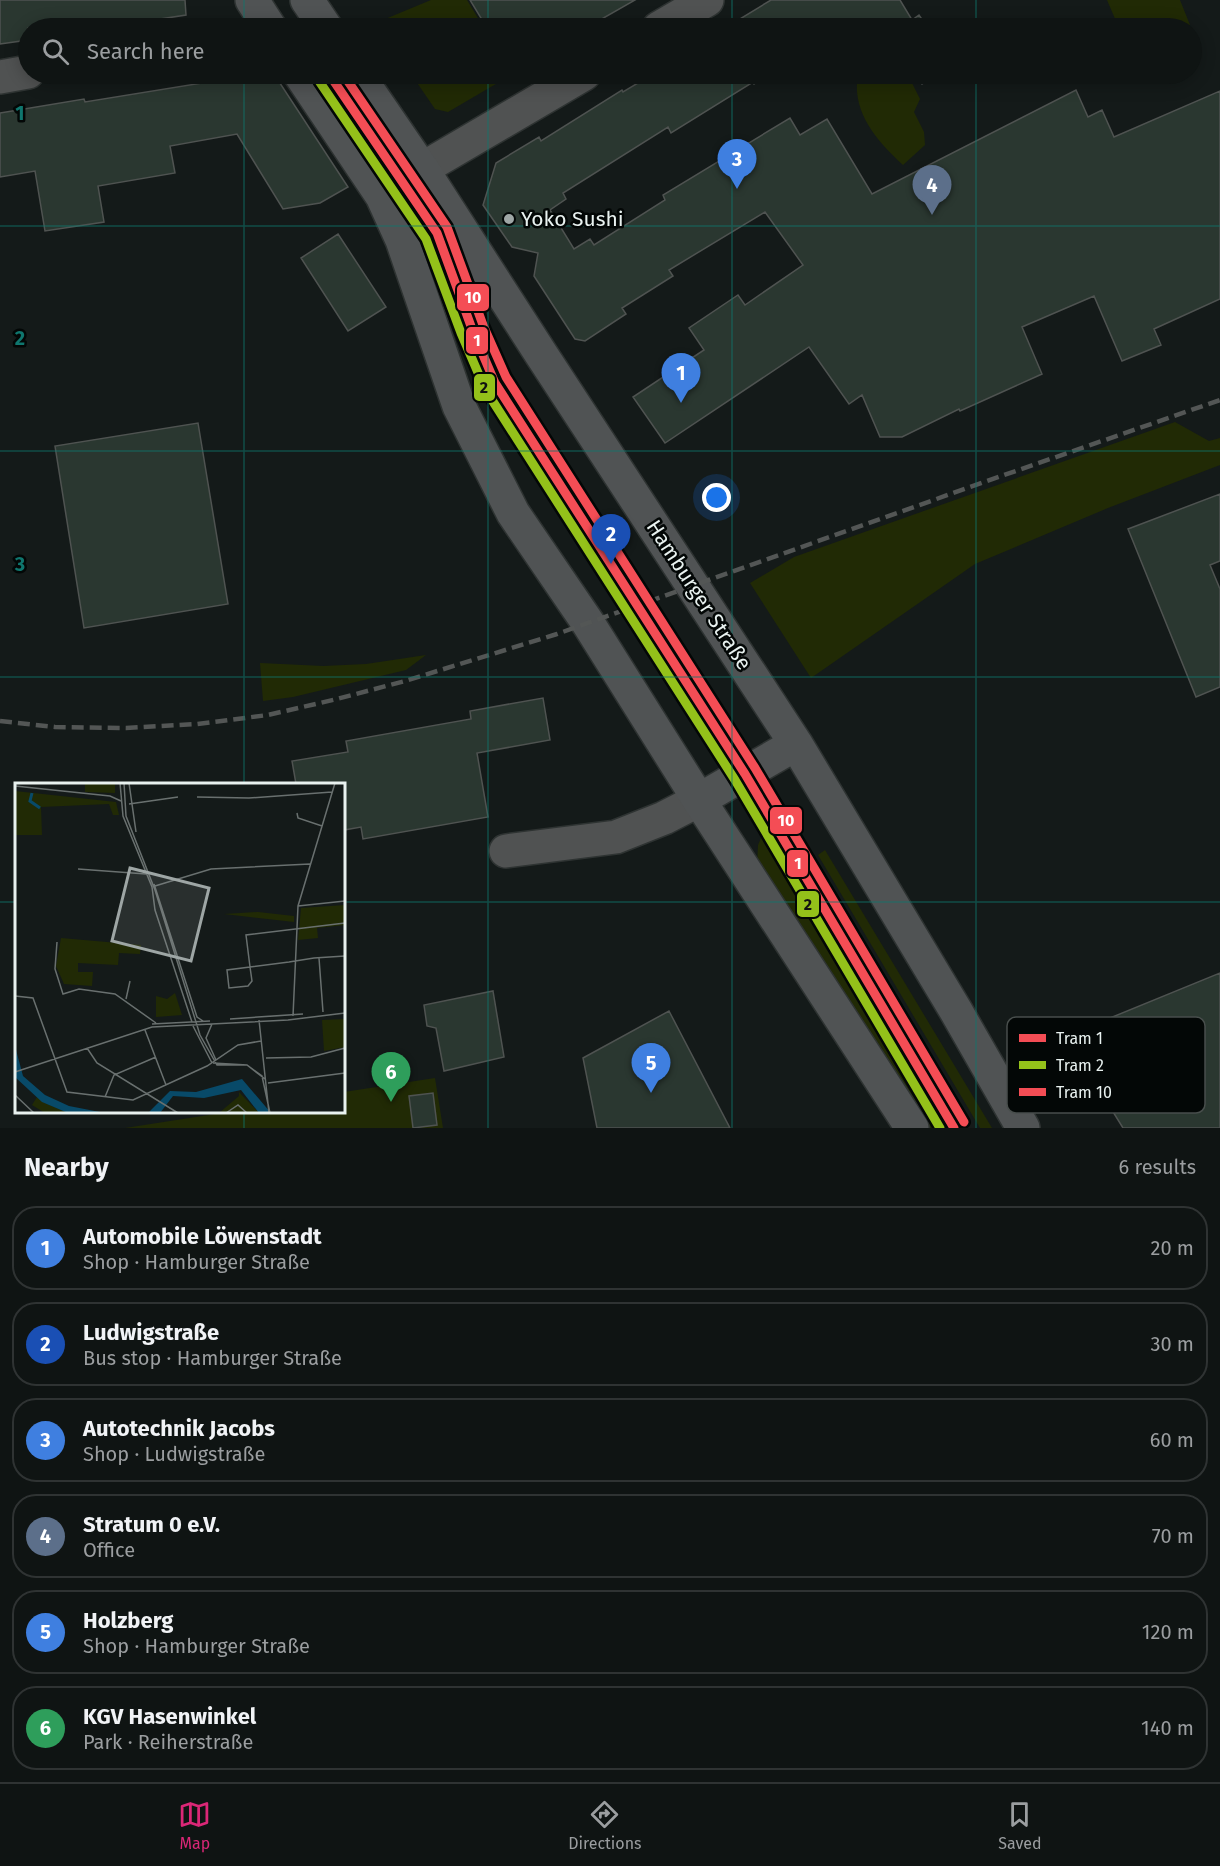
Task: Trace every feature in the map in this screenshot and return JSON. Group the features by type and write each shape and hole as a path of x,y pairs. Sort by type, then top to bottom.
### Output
{"main road":[{"path":"252,0 264,18"},
{"path":"307,0 319,18"},
{"path":"307,84 382,196 402,240 459,406 513,513 588,623 699,800 912,1128"},
{"name":"Hamburger Straße","path":"364,84 422,169 796,744 957,1011 1007,1100"},
{"path":"699,800 796,744"},
{"name":"Hamburger Straße","path":"1015,1113 1023,1128"}],"street":[{"path":"676,18 707,0"},
{"path":"0,77 18,74"},
{"path":"422,169 567,84"},
{"path":"506,851 616,837 664,818 699,800"}],"green space":[{"path":"431,0 467,0 478,18 388,18"},
{"path":"1107,0 1180,0 1187,18 1115,18"},
{"path":"418,84 496,84 448,112 435,109"},
{"path":"857,84 912,84 920,99 914,112 924,132 925,145 903,165 875,136 868,125 858,101"},
{"path":"1175,422 1209,441 1220,438 1220,465 1108,508 975,564 811,678 750,583 794,557"},
{"path":"426,655 406,670 293,697 263,701 260,663 323,666 366,664"},
{"path":"765,829 943,1128 925,1128 757,867 758,845"},
{"path":"825,850 992,1128 980,1128 818,855"},
{"path":"435,1078 443,1128 125,1128 222,1113 345,1113 345,1092"}],"building":[{"path":"0,0 185,0 186,15 166,18 18,18 18,41 0,44"},
{"path":"470,0 635,0 604,18 481,18"},
{"path":"771,0 900,0 911,18 741,18"},
{"path":"196,84 281,84 348,187 320,203 283,209 237,134 170,146 175,173 98,186 104,222 45,231 35,171 0,177 0,113 84,99 85,102"},
{"path":"636,84 750,84 671,133 668,127 563,193 566,199 550,210 574,249 590,239 594,245 665,200 663,195 790,118 800,135 827,119 872,194 1076,90 1088,117 1102,110 1114,137 1220,91 1220,299 1154,329 1161,345 1122,361 1094,296 1022,327 1042,374 960,411 959,409 902,437 880,437 862,395 849,404 809,347 665,443 633,397 704,350 689,328 738,295 745,305 803,265 765,212 669,270 673,276 622,308 626,314 585,341 575,339 534,276 538,253 512,247 483,205 496,163 539,137 541,141 622,90 623,92"},
{"path":"338,234 386,307 348,331 301,258"},
{"path":"198,423 228,604 84,628 55,446"},
{"path":"1220,494 1220,561 1210,565 1220,589 1220,687 1196,697 1128,529"},
{"path":"543,698 550,740 477,753 488,817 363,839 361,827 345,830 345,783 296,783 292,761 348,752 346,741 471,719 470,711"},
{"path":"1220,973 1220,1128 1123,1128 1114,1113 1205,1113 1205,1017 1112,1017"},
{"path":"493,991 504,1057 444,1071 436,1028 427,1026 424,1005"},
{"path":"669,1011 730,1128 597,1128 583,1058"},
{"path":"433,1093 437,1125 413,1128 409,1096"}],"railway":[{"path":"0,721 55,727 126,728 197,724 268,715 337,699 405,681 557,634 1220,400"}],"tram line":[{"name":"2","path":"321,84 426,239 461,333 485,389 735,780 940,1128"},
{"name":"1","path":"336,84 437,233 472,329 495,383 745,774 954,1128"},
{"name":"10","path":"350,84 447,227 483,325 506,377 755,768 964,1122"}],"place":[{"name":"Autotechnik Jacobs","path":"737,189"},
{"name":"Stratum 0 e.V.","path":"932,215"},
{"name":"Yoko Sushi","path":"509,219"},
{"name":"Automobile Löwenstadt","path":"681,403"},
{"name":"Ludwigstraße","path":"611,564"},
{"name":"Holzberg","path":"651,1093"},
{"name":"KGV Hasenwinkel","path":"391,1102"}]}
